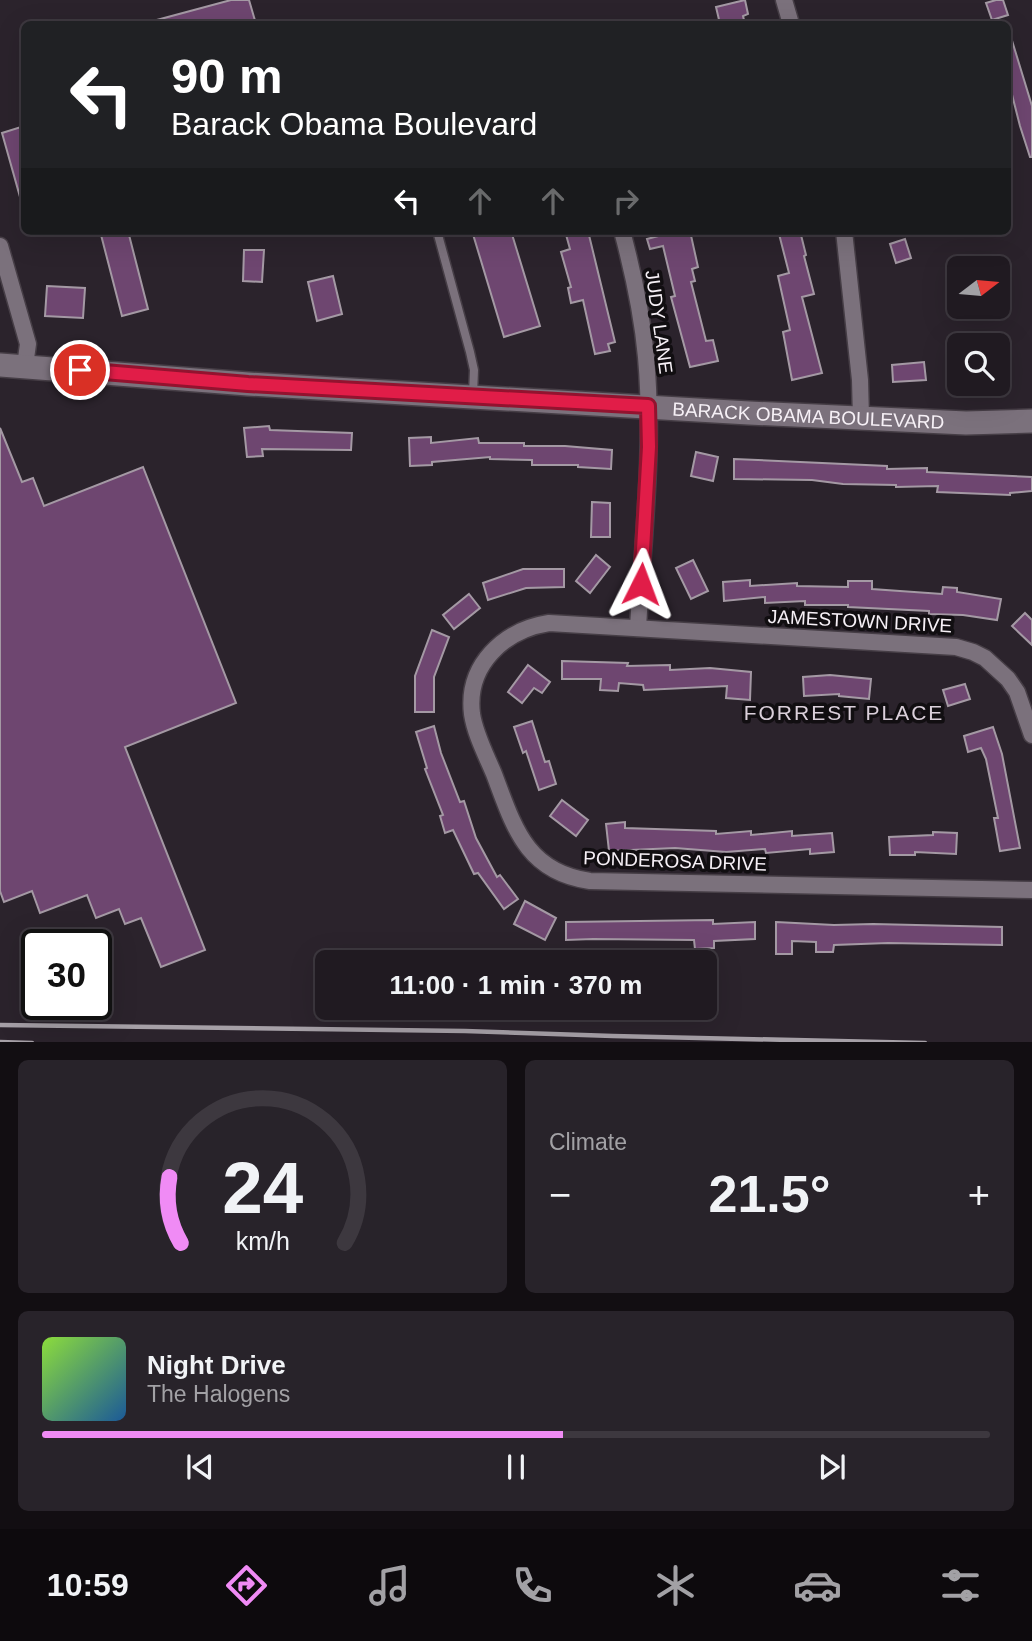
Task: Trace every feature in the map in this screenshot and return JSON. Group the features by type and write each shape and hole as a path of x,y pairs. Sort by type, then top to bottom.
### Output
{"main road":[{"name":"BARACK OBAMA BOULEVARD","path":"0,365 248,384 861,418 966,423 1032,421"}],"street":[{"path":"784,0 790,21"},
{"name":"JUDY LANE","path":"623,235 646,357 648,406 649,447 638,628"},
{"path":"844,235 858,353 861,418"},
{"path":"0,246 28,344 25,366"},
{"name":"PONDEROSA DRIVE","path":"638,628 549,623 530,627 512,634 499,644 481,665 475,680 472,715 513,824 531,854 550,868 578,880 590,881 1032,890"},
{"name":"JAMESTOWN DRIVE","path":"638,628 810,640 943,645 973,652 998,667 1013,685 1032,735"}],"lane":[{"path":"438,235 474,370 473,396"}],"building":[{"path":"231,0 249,0 255,21 153,21"},
{"path":"745,0 748,14 743,16 744,21 719,21 716,7"},
{"path":"1003,0 1008,15 992,20 986,3"},
{"path":"1011,37 1032,106 1032,157 1011,91"},
{"path":"21,127 21,200 2,133"},
{"path":"101,235 129,235 148,309 122,316"},
{"path":"473,235 512,235 540,326 504,337"},
{"path":"566,235 589,235 615,342 608,344 610,351 595,354 583,300 571,303 568,288 571,287 561,252 570,249"},
{"path":"662,235 691,235 698,267 692,269 695,281 691,282 706,341 713,340 718,361 690,367 671,297 675,296 663,246 650,249 647,239"},
{"path":"779,235 801,235 814,294 802,297 822,373 792,380 783,332 790,330 778,276 789,273"},
{"path":"905,239 911,258 896,263 890,244"},
{"path":"244,250 264,250 262,282 243,281"},
{"path":"333,276 342,314 317,321 308,282"},
{"path":"47,286 85,288 83,318 45,316"},
{"path":"924,362 926,380 893,382 892,365"},
{"path":"269,426 270,430 352,433 351,450 262,449 263,456 247,457 244,428"},
{"path":"0,428 22,482 33,478 44,506 143,467 236,703 125,747 205,950 161,967 141,918 125,924 119,909 96,918 87,895 40,913 32,891 4,902 0,891"},
{"path":"431,437 431,443 478,438 479,443 524,443 524,446 612,450 611,469 578,465 532,465 532,460 490,457 410,466 409,438"},
{"path":"696,452 718,457 713,481 691,476"},
{"path":"734,459 887,466 887,469 927,468 927,472 1032,477 1032,491 1010,495 937,492 938,486 896,487 812,480 734,479"},
{"path":"592,502 610,503 610,537 591,537"},
{"path":"596,555 610,567 590,593 576,581"},
{"path":"693,560 708,591 691,599 676,568"},
{"path":"523,569 564,569 564,587 526,588 488,600 483,583"},
{"path":"750,580 750,586 797,583 797,586 848,587 848,581 872,581 872,589 942,594 943,587 957,588 957,592 1001,599 997,620 929,614 929,611 805,605 805,601 765,603 765,597 724,601 723,582"},
{"path":"469,594 480,608 454,629 443,615"},
{"path":"1025,613 1032,620 1032,645 1012,626"},
{"path":"432,630 449,637 434,677 434,712 415,712 415,676"},
{"path":"562,661 628,663 627,666 670,665 670,670 710,668 751,672 750,700 726,698 727,686 644,690 643,685 619,683 618,691 600,690 601,679 562,679"},
{"path":"528,665 550,682 542,693 534,688 522,703 508,692"},
{"path":"830,675 871,679 869,699 839,694 804,696 803,677"},
{"path":"965,684 970,699 948,706 943,690"},
{"path":"532,721 545,762 549,761 556,784 539,790 526,751 523,753 514,727"},
{"path":"434,726 441,753 460,802 464,801 476,838 497,877 500,875 518,899 504,909 478,873 474,874 453,830 445,833 440,816 443,815 425,769 427,768 416,732"},
{"path":"993,727 1002,754 1020,848 1000,851 994,818 998,818 986,759 981,748 968,752 964,736"},
{"path":"562,800 588,820 576,836 550,816"},
{"path":"625,822 625,828 716,831 716,834 751,831 751,835 792,831 792,836 832,833 834,852 810,854 810,849 766,853 765,849 726,852 675,848 609,851 606,824"},
{"path":"933,832 957,833 956,854 915,852 915,855 890,855 889,837 933,835"},
{"path":"525,901 556,918 545,940 514,924"},
{"path":"713,920 713,924 755,922 755,939 714,941 714,948 695,949 694,940 566,940 566,922"},
{"path":"776,922 1002,927 1002,945 834,945 833,952 816,952 816,942 792,941 792,954 776,954"}],"railway":[{"path":"0,1025 465,1031 880,1042"}],"district":[{"name":"FORREST PLACE","path":"844,712"}],"route":[{"path":"80,370 248,384 648,406 649,447 641,584"}]}
